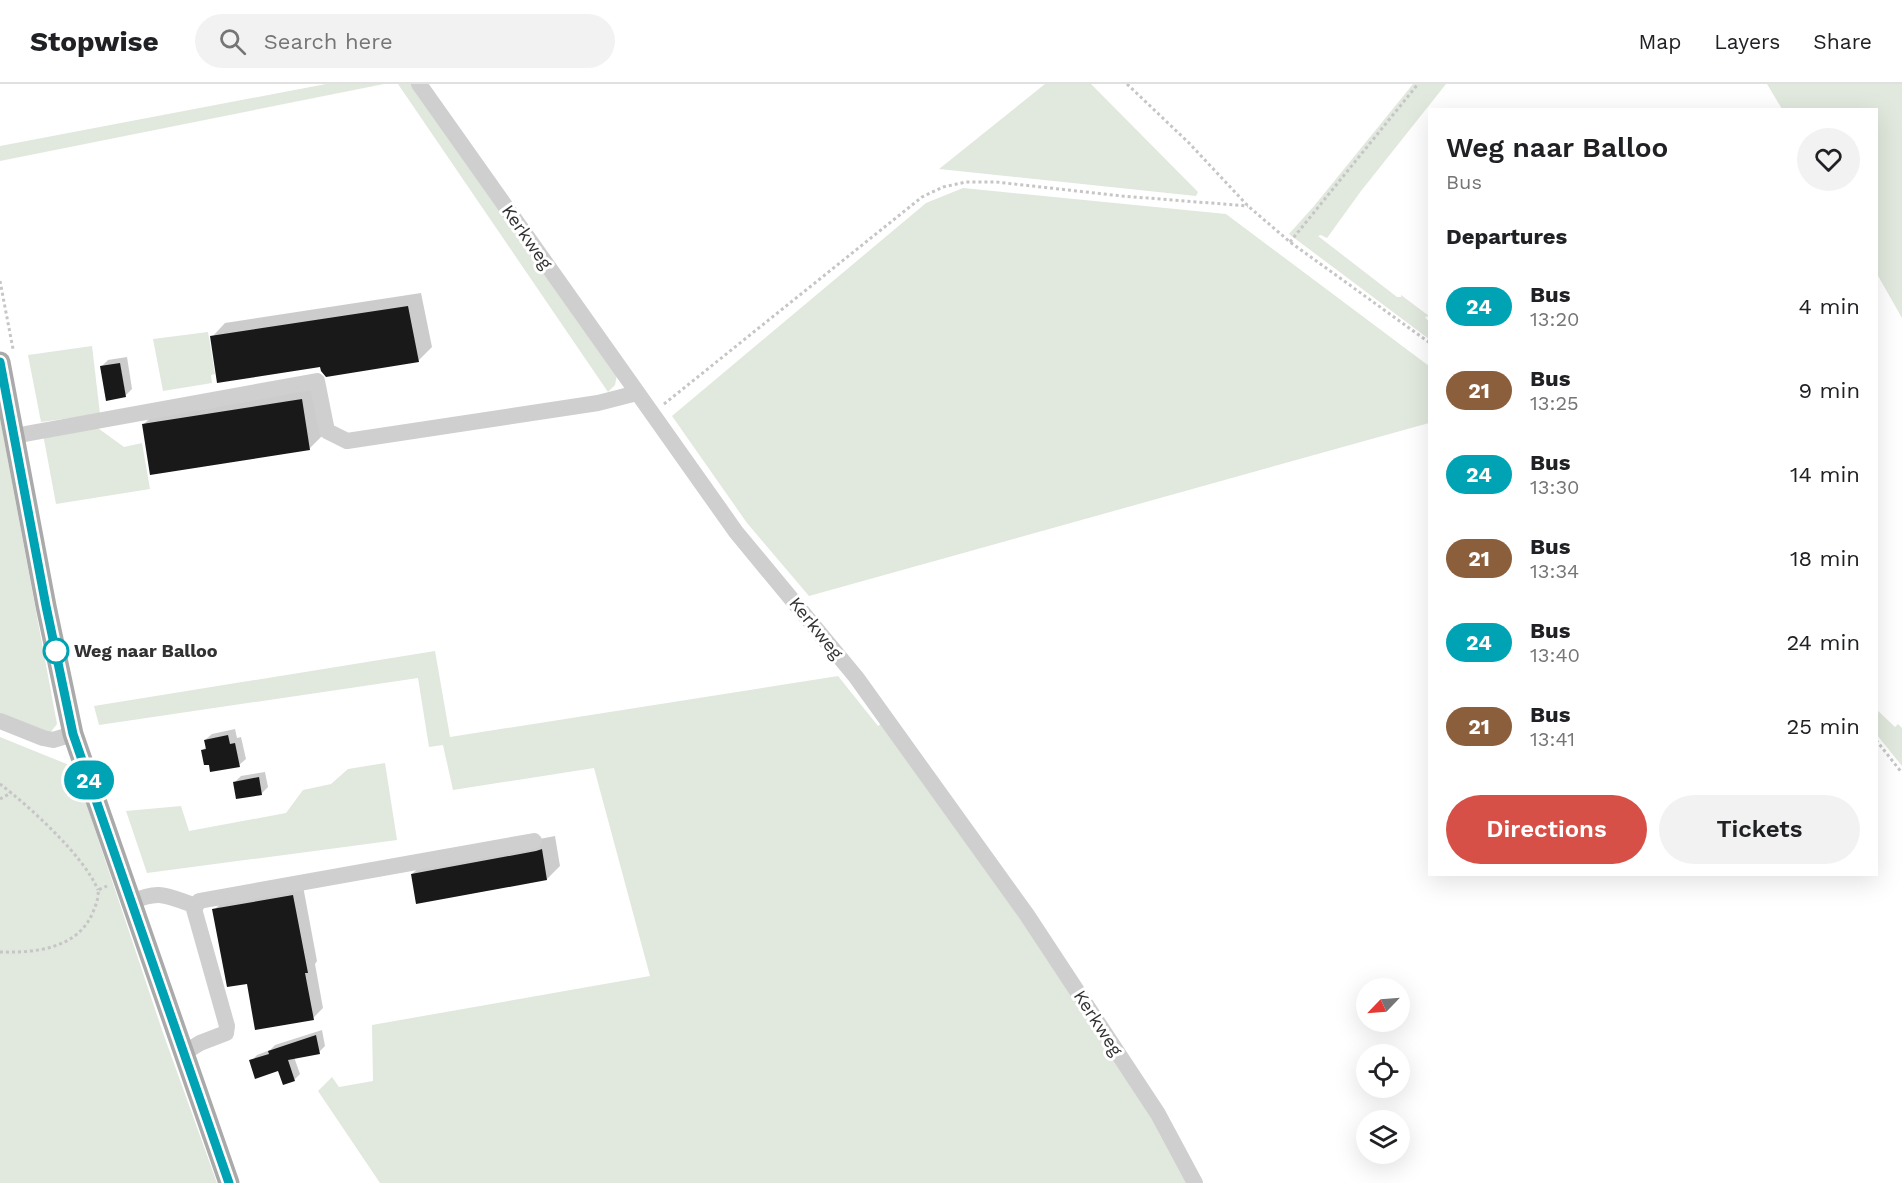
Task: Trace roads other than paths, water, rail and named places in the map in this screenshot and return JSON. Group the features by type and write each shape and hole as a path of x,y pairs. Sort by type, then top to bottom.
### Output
{"main road":[{"path":"0,362 46,606 73,734 230,1183"}],"street":[{"name":"Kerkweg","path":"419,84 736,532 863,685 1027,915 1158,1114 1195,1183"},
{"path":"14,436 317,381 327,431 347,441 598,403 637,393"},
{"path":"0,721 53,740 73,734"},
{"path":"184,1053 200,1043 226,1033 227,1026 194,909 200,901 534,842"},
{"path":"131,902 147,895 160,893 196,906"}],"place":[{"name":"Weg naar Balloo","path":"56,651"}]}
